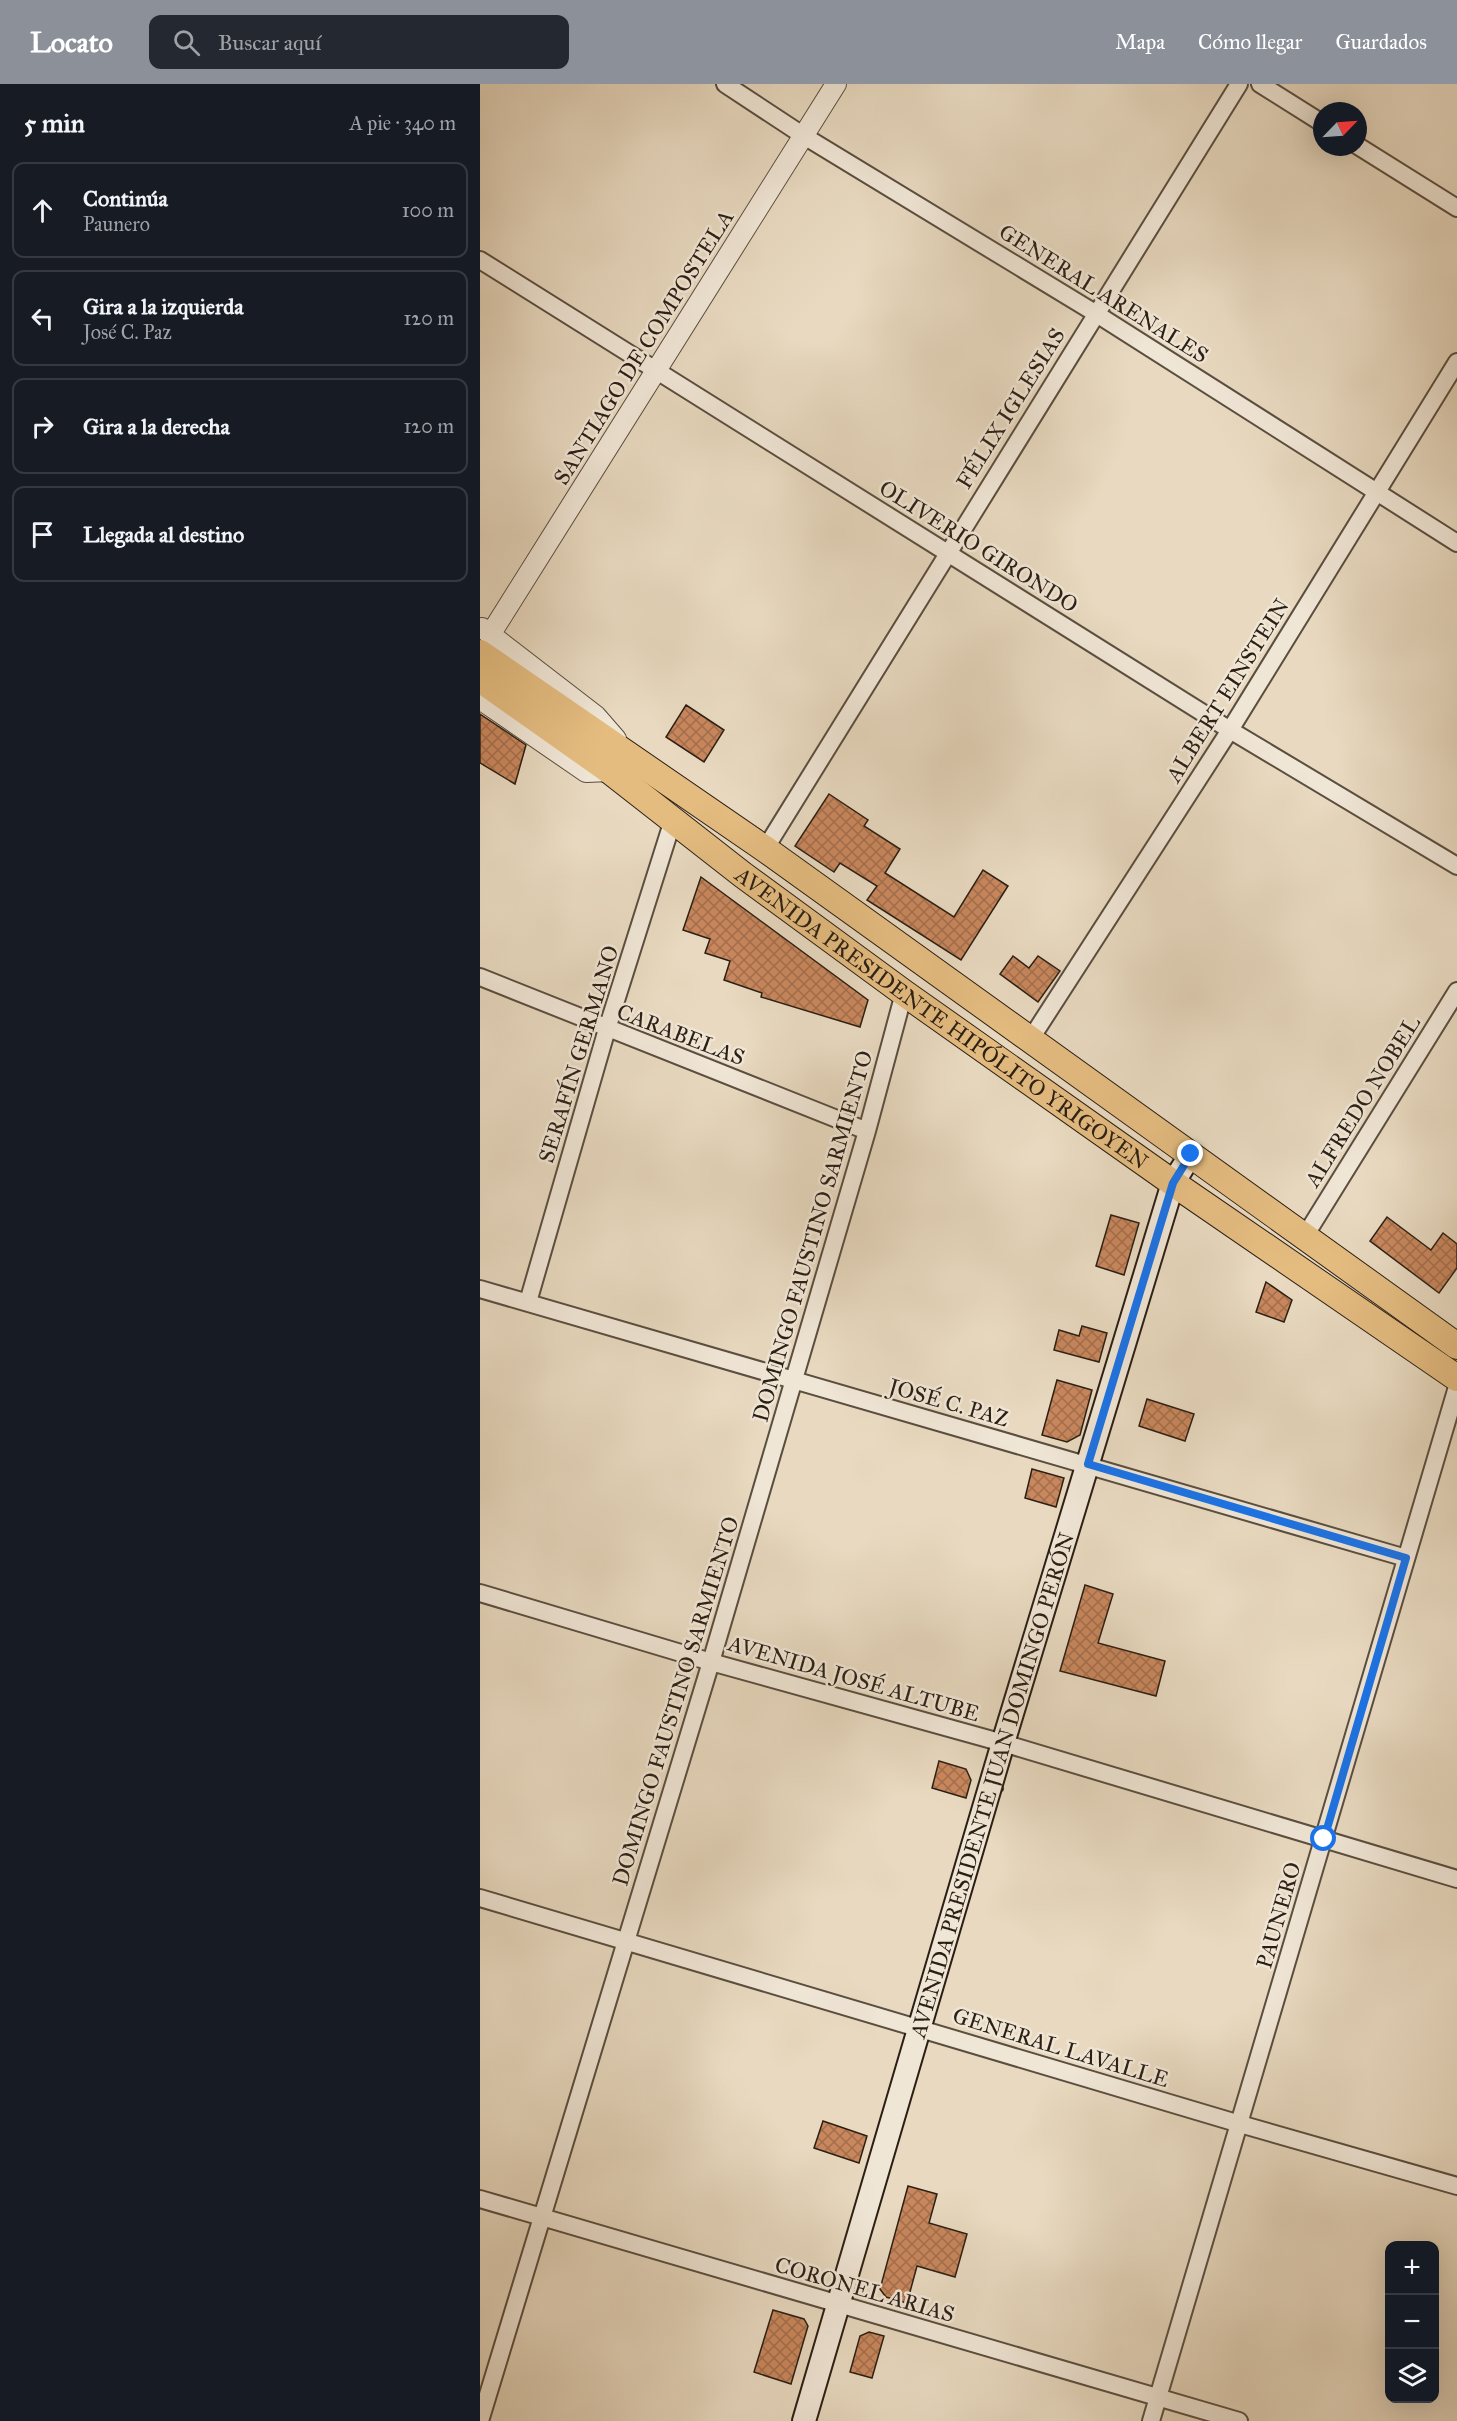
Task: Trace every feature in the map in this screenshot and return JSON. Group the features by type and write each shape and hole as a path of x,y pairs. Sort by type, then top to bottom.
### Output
{"main road":[{"name":"AVENIDA PRESIDENTE HIPÓLITO YRIGOYEN","path":"483,638 627,752 1457,1346"},
{"name":"AVENIDA PRESIDENTE HIPÓLITO YRIGOYEN","path":"480,678 610,771 743,875 904,993 1173,1183 1457,1378"},
{"name":"AVENIDA PRESIDENTE JUAN DOMINGO PERÓN","path":"804,2421 921,2029 1003,1743 1173,1183 1191,1154"}],"street":[{"name":"GENERAL ARENALES","path":"725,84 1095,313 1457,543"},
{"name":"SANTIAGO DE COMPOSTELA","path":"483,638 657,370 836,84"},
{"name":"FÉLIX IGLESIAS","path":"765,849 1239,84"},
{"path":"1260,84 1313,117"},
{"path":"1367,152 1457,208"},
{"name":"OLIVERIO GIRONDO","path":"480,260 1230,730 1457,866"},
{"name":"ALBERT EINSTEIN","path":"1030,1040 1230,730 1457,362"},
{"path":"480,699 586,772 610,771"},
{"name":"SERAFÍN GERMANO","path":"528,1302 607,1029 674,820"},
{"name":"CARABELAS","path":"480,977 867,1131"},
{"name":"ALFREDO NOBEL","path":"1305,1236 1457,991"},
{"name":"DOMINGO FAUSTINO SARMIENTO","path":"480,2421 711,1662 867,1131 904,993"},
{"name":"JOSÉ C. PAZ","path":"480,1289 1406,1558"},
{"name":"PAUNERO","path":"1150,2421 1457,1387"},
{"name":"AVENIDA JOSÉ ALTUBE","path":"480,1593 711,1662 1003,1743 1457,1879"},
{"name":"GENERAL LAVALLE","path":"480,1898 1240,2124 1457,2186"},
{"name":"CORONEL ARIAS","path":"480,2199 839,2306 1239,2421"}],"building":[{"path":"686,705 724,730 704,762 666,737"},
{"path":"480,714 526,745 515,784 480,763"},
{"path":"829,794 868,820 864,826 900,849 885,873 954,917 983,870 1008,886 961,960 867,900 877,886 840,863 834,872 795,846"},
{"path":"701,877 868,1000 860,1027 761,997 762,993 724,980 730,961 705,953 710,939 683,930"},
{"path":"1013,956 1029,968 1038,956 1060,971 1038,1002 1000,974"},
{"path":"1111,1215 1139,1223 1124,1275 1096,1266"},
{"path":"1387,1217 1431,1250 1443,1233 1457,1244 1457,1268 1439,1293 1370,1241"},
{"path":"1266,1282 1292,1300 1284,1322 1256,1312"},
{"path":"1082,1326 1107,1333 1099,1362 1054,1350 1059,1330 1079,1336"},
{"path":"1057,1380 1092,1390 1080,1435 1067,1442 1042,1435"},
{"path":"1147,1399 1194,1414 1185,1441 1139,1426"},
{"path":"1032,1469 1064,1478 1056,1507 1025,1498"},
{"path":"1085,1585 1113,1594 1098,1643 1165,1661 1156,1696 1060,1671"},
{"path":"939,1761 966,1769 971,1780 966,1798 932,1788"},
{"path":"823,2121 867,2136 859,2163 814,2148"},
{"path":"908,2186 937,2194 929,2223 967,2234 955,2277 917,2266 907,2303 886,2297 880,2289"},
{"path":"773,2310 804,2319 808,2326 791,2384 754,2372"},
{"path":"869,2332 884,2336 872,2378 850,2372 860,2336"}],"route":[{"path":"1191,1154 1173,1183 1088,1464 1406,1558 1324,1839"}]}
